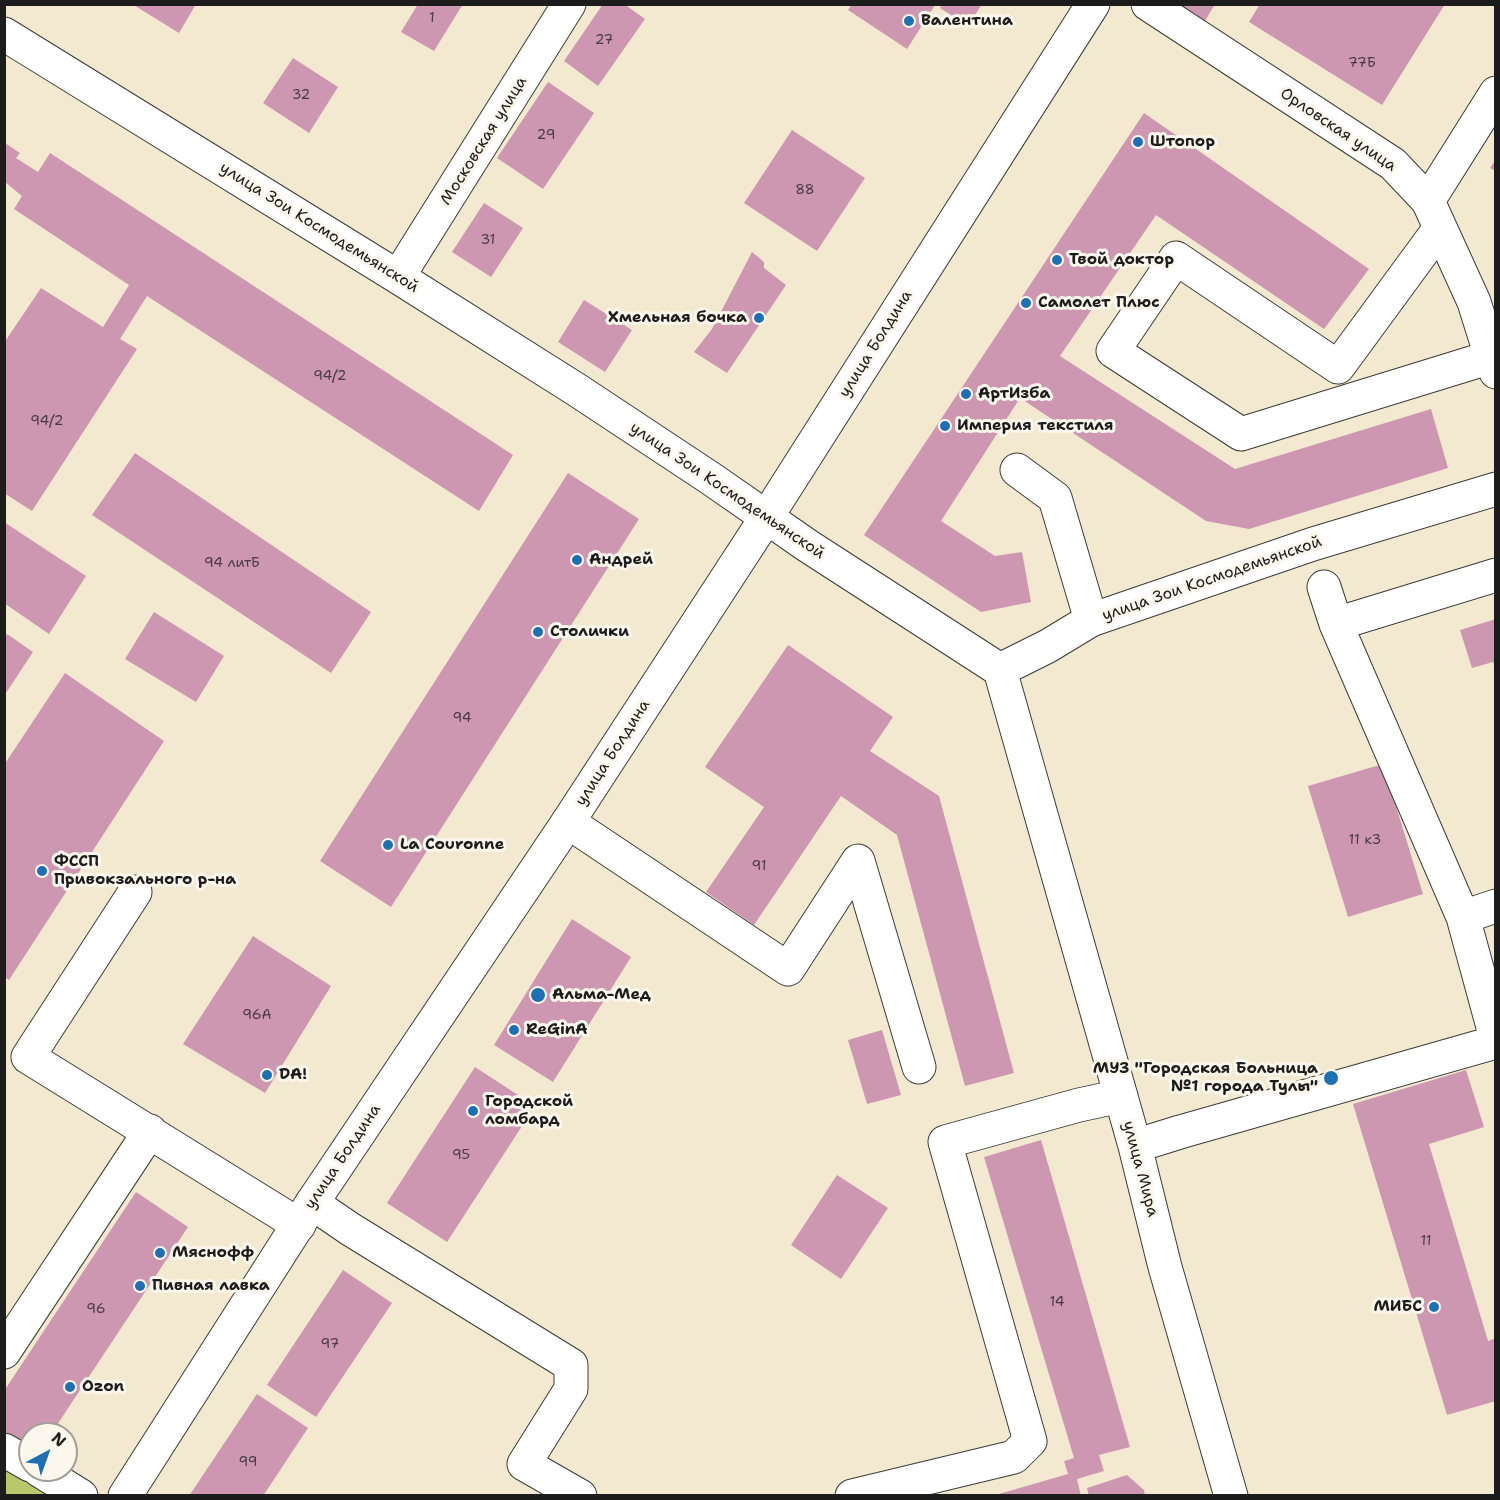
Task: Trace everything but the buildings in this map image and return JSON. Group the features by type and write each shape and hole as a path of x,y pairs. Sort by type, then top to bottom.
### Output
{"street":[{"name":"Московская улица","path":"398,277 569,4"},
{"name":"улица Болдина","path":"125,1496 305,1214 568,822 766,518 1093,4"},
{"name":"Орловская улица","path":"1148,4 1393,164 1434,214 1485,298 1493,364"},
{"name":"улица Зои Космодемьянской","path":"4,34 587,396 766,518 1000,670 1048,646 1091,620 1313,544 1496,489"},
{"path":"1493,364 1241,434 1113,351 1176,258 1338,367 1434,214 1496,93"},
{"path":"1017,470 1055,498 1091,620"},
{"path":"1336,624 1496,575"},
{"path":"1135,1146 1496,1040 1463,917 1336,624 1324,588"},
{"name":"улица Мира","path":"1000,670 1135,1146 1165,1267 1231,1496"},
{"path":"568,822 788,969 858,861 919,1067"},
{"path":"135,892 28,1057 150,1131 305,1214 350,1229 571,1365 571,1389 524,1464 580,1496"},
{"path":"1463,917 1496,906"},
{"path":"852,1496 1014,1457 1030,1441 945,1142 1079,1105 1121,1096"},
{"path":"4,1352 150,1131"},
{"path":"4,1450 18,1458"},
{"path":"58,1482 81,1496"}],"green space":[{"path":"4,1466 18,1475 18,1482 29,1482 51,1496 5,1495"}],"place":[{"name":"Валентина","path":"909,21"},
{"name":"Штопор","path":"1138,142"},
{"name":"Твой доктор","path":"1057,260"},
{"name":"Самолет Плюс","path":"1026,303"},
{"name":"Хмельная бочка","path":"759,318"},
{"name":"АртИзба","path":"966,394"},
{"name":"Империя текстиля","path":"945,426"},
{"name":"Андрей","path":"577,560"},
{"name":"Столички","path":"538,632"},
{"name":"La Couronne","path":"388,845"},
{"name":"ФССП Привокзального р-на","path":"42,871"},
{"name":"Альма-Мед","path":"538,995"},
{"name":"ReGinA","path":"514,1030"},
{"name":"DA!","path":"267,1075"},
{"name":"МУЗ \"Городская Больница №1 города Тулы\"","path":"1331,1078"},
{"name":"Городской ломбард","path":"473,1111"},
{"name":"Мяснофф","path":"160,1253"},
{"name":"Пивная лавка","path":"140,1286"},
{"name":"МИБС","path":"1434,1307"},
{"name":"Ozon","path":"70,1387"}]}
